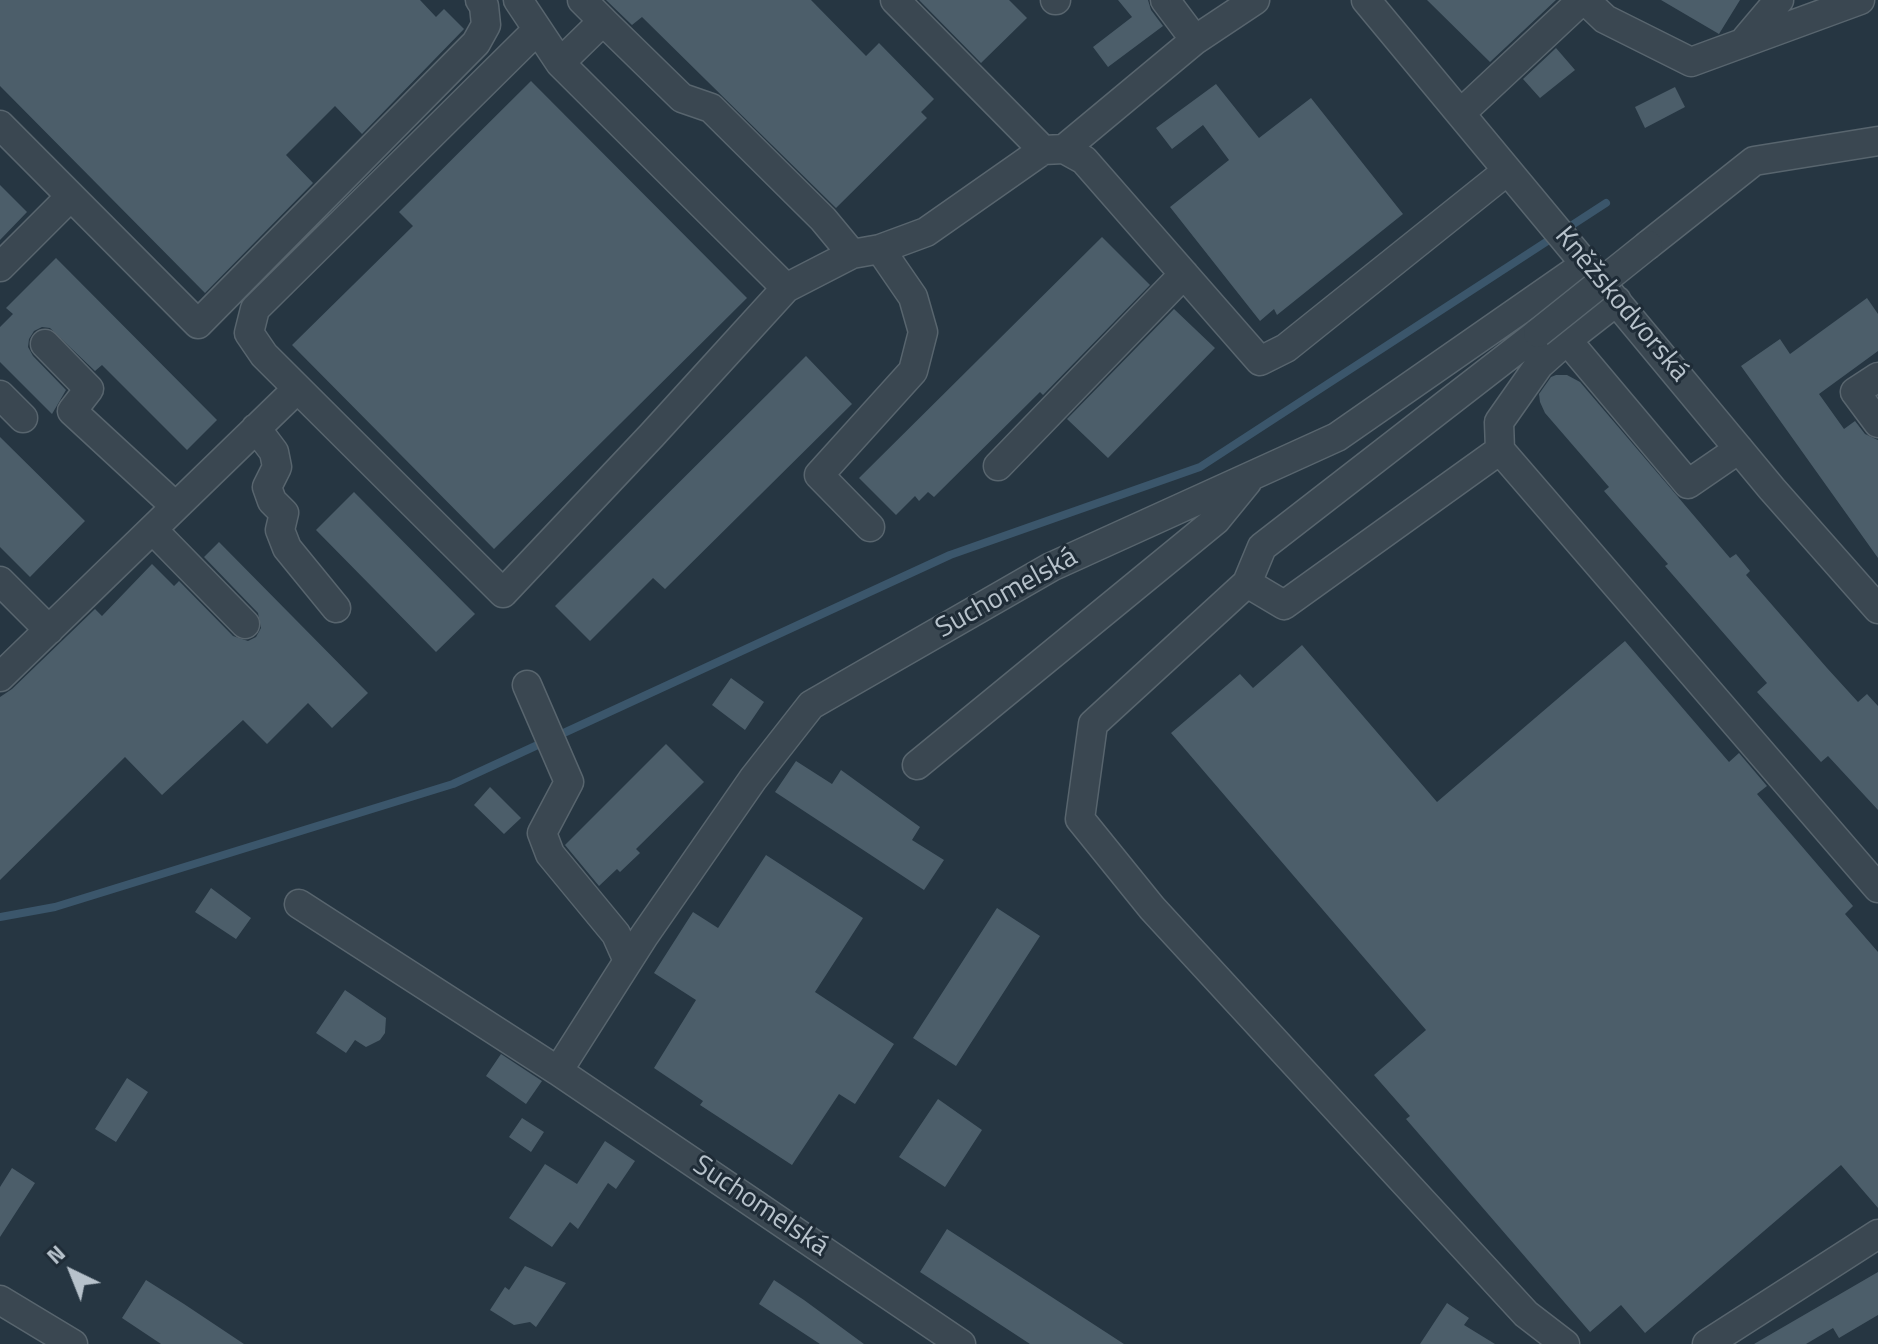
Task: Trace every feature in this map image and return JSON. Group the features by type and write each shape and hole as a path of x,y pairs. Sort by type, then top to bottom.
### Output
{"street":[{"path":"0,125 198,324 476,43 486,25 484,6 480,0"},
{"path":"518,0 560,63 786,288"},
{"path":"582,0 682,98 711,108 823,219 852,254"},
{"path":"895,0 1054,150 1084,160 1260,361 1286,348 1507,171"},
{"path":"1165,0 1195,40"},
{"path":"536,31 255,309 249,333 264,355 297,389 503,593 786,288 852,254 880,249 926,232 1054,150 1195,40 1255,0"},
{"name":"Kněžskodvorská","path":"1366,0 1739,449 1878,609"},
{"path":"1461,113 1583,0 1605,19 1691,62 1860,0"},
{"path":"1743,43 1779,0"},
{"path":"560,63 603,21"},
{"path":"1565,1344 1526,1314 1152,908 1080,819 1093,724 1247,583 1262,547 1754,161 1878,141"},
{"path":"0,267 70,197"},
{"path":"870,527 819,475 913,371 923,332 913,297 880,249"},
{"name":"Suchomelská","path":"558,1071 628,961 753,779 811,705 1051,567 1337,437 1587,263"},
{"path":"998,466 1184,274"},
{"path":"1617,301 1539,365 1499,422 1500,450 1878,888"},
{"path":"1567,340 1688,484 1739,449"},
{"path":"45,344 89,389 72,411 175,506"},
{"path":"1878,377 1855,392 1878,423"},
{"path":"0,677 297,389"},
{"path":"0,395 23,418"},
{"path":"256,428 274,452 277,467 267,487 272,501 284,513 280,530 287,548 336,608"},
{"path":"1247,583 1284,605 1500,450"},
{"path":"917,765 1216,520 1253,475"},
{"path":"153,530 245,624"},
{"path":"0,581 49,630"},
{"path":"527,685 569,782 542,833 550,854 616,934 628,961"},
{"name":"Suchomelská","path":"299,904 558,1071 961,1344"},
{"path":"1707,1344 1878,1234"},
{"path":"0,1300 73,1344"}],"building":[{"path":"0,0 420,0 436,17 444,9 464,29 362,134 335,106 286,155 313,183 205,293 0,86"},
{"path":"606,0 811,0 866,56 879,43 934,99 921,112 927,118 836,208 642,17 632,25"},
{"path":"919,0 1009,0 1027,18 981,63"},
{"path":"1118,0 1148,0 1163,26 1108,67 1093,47 1132,17"},
{"path":"1427,0 1556,0 1490,62"},
{"path":"1661,0 1740,0 1719,34"},
{"path":"1556,48 1575,70 1540,98 1523,79"},
{"path":"531,81 747,298 494,549 292,345 413,226 399,212"},
{"path":"1216,84 1259,138 1311,98 1403,214 1277,315 1274,309 1260,321 1170,207 1229,160 1203,125 1172,149 1156,128"},
{"path":"1675,87 1685,107 1645,128 1635,107"},
{"path":"0,185 27,212 0,240"},
{"path":"1102,237 1150,285 1043,395 1040,392 934,497 928,492 919,501 915,496 896,515 859,478"},
{"path":"56,258 217,420 187,450 102,365 95,371 50,328 42,327 34,331 28,347 66,390 52,414 0,362 0,327 13,314 6,308"},
{"path":"1867,298 1878,314 1878,351 1819,394 1844,429 1855,421 1865,434 1878,440 1878,558 1741,366 1780,339 1790,354"},
{"path":"1174,309 1215,348 1108,458 1067,419"},
{"path":"806,356 852,404 665,589 653,578 590,641 555,606"},
{"path":"1556,375 1567,375 1580,382 1730,558 1736,554 1750,571 1746,575 1858,702 1867,694 1878,706 1878,810 1828,756 1821,762 1757,692 1767,683 1665,566 1668,564 1604,491 1609,487 1545,413 1539,394"},
{"path":"0,437 85,521 30,577 0,547"},
{"path":"354,492 475,614 436,652 316,530"},
{"path":"219,542 368,693 332,728 308,703 267,744 243,720 162,795 125,757 0,880 0,697 95,609 102,616 152,564 174,586 179,581 233,636 248,641 256,637 261,628 258,613 204,557"},
{"path":"1625,641 1729,762 1739,753 1767,786 1757,794 1853,906 1845,914 1878,952 1878,1208 1841,1165 1645,1333 1621,1305 1590,1332 1406,1119 1410,1116 1374,1075 1426,1030 1171,733 1240,674 1253,688 1302,645 1437,802"},
{"path":"731,678 764,702 745,730 712,705"},
{"path":"666,744 704,782 636,849 640,853 599,886 565,845"},
{"path":"796,761 832,784 841,770 920,827 912,840 944,860 924,890 775,792"},
{"path":"490,787 521,818 504,834 474,805"},
{"path":"766,855 863,918 815,992 894,1044 855,1104 839,1094 792,1165 700,1105 703,1101 654,1068 696,1000 654,973 693,912 718,928"},
{"path":"211,888 251,918 236,939 195,912"},
{"path":"997,908 1040,936 956,1066 913,1038"},
{"path":"345,990 386,1018 385,1033 380,1040 366,1047 355,1040 346,1053 316,1033"},
{"path":"501,1054 542,1081 526,1104 486,1076"},
{"path":"127,1078 148,1092 116,1142 95,1129"},
{"path":"938,1099 982,1130 945,1187 899,1157"},
{"path":"522,1118 544,1132 531,1152 509,1137"},
{"path":"605,1141 635,1161 616,1189 608,1183 578,1229 570,1222 552,1247 509,1218 545,1164 577,1184"},
{"path":"12,1168 35,1183 0,1237 0,1187"},
{"path":"947,1229 1124,1344 1030,1344 920,1272"},
{"path":"525,1266 566,1283 536,1327 530,1322 514,1325 490,1310 505,1287 509,1290"},
{"path":"1878,1272 1878,1315 1839,1338 1833,1328 1806,1344 1754,1344"},
{"path":"146,1280 244,1344 161,1344 122,1318"},
{"path":"774,1280 864,1344 820,1344 759,1304"},
{"path":"1447,1303 1469,1318 1464,1325 1495,1344 1420,1344"}],"waterway":[{"path":"0,917 55,907 453,784 950,555 1200,467 1606,203"}]}
